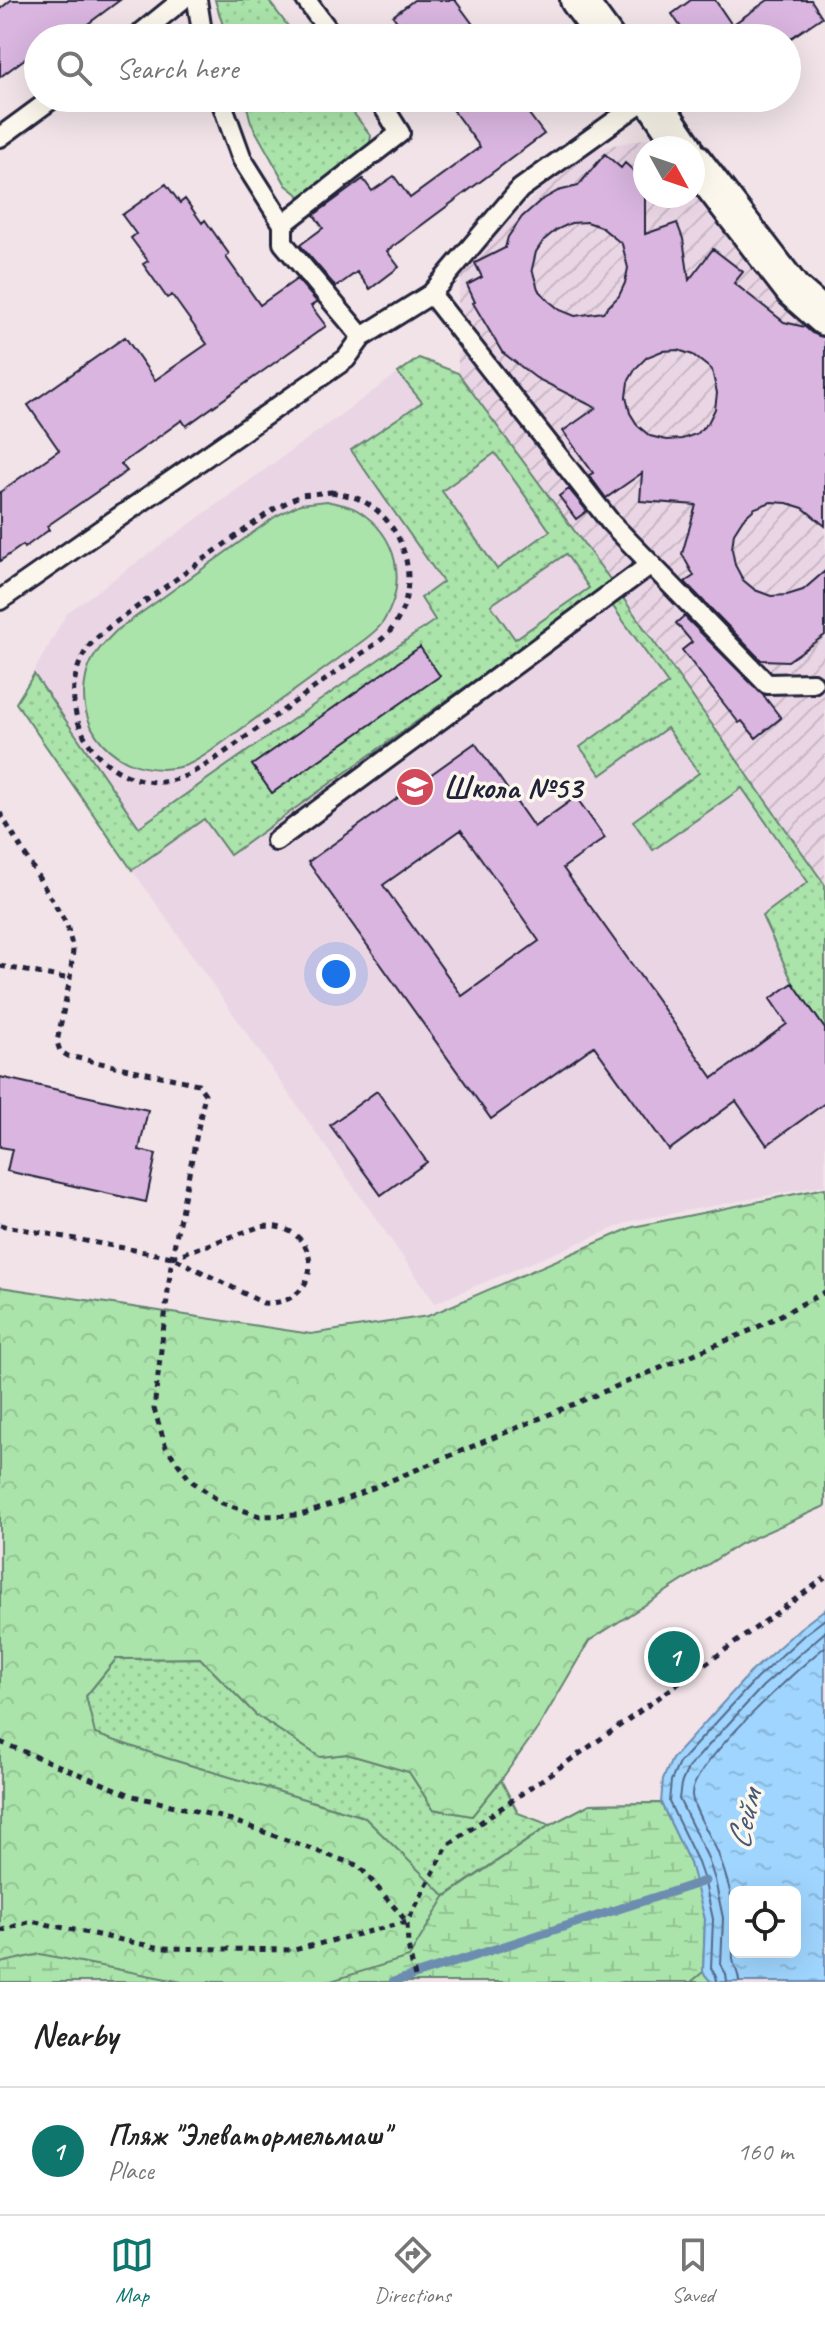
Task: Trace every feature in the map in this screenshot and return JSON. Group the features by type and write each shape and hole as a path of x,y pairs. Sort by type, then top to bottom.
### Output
{"street":[{"path":"578,0 596,24"},
{"path":"659,112 676,136"},
{"path":"705,176 793,290 825,318"}],"lane":[{"path":"152,24 182,0"},
{"path":"197,0 201,24"},
{"path":"306,0 324,24"},
{"path":"0,137 34,112"},
{"path":"225,112 242,159 283,224 283,243 362,337"},
{"path":"283,224 400,133 387,112"},
{"path":"0,600 346,359 362,337 431,294 520,189 629,112"},
{"path":"431,294 611,523 767,684 813,683"},
{"path":"276,841 651,564"}],"path":[{"path":"331,492 361,500 386,518 403,543 409,573 405,603 391,631 188,776 158,782 127,776 101,761 83,737 73,707 75,677 87,649 109,627 274,509 301,495 331,492"},
{"path":"0,813 67,925 73,950 57,1042 60,1051 193,1083 204,1090 205,1099 172,1257 154,1409 166,1447 190,1480 222,1503 260,1516 301,1515 339,1502 754,1329 825,1292"},
{"path":"0,966 70,979"},
{"path":"0,1225 172,1257 263,1303 276,1304 299,1293 310,1270 310,1257 305,1244 296,1234 272,1225 172,1257"},
{"path":"416,1982 408,1946 407,1922 448,1845 825,1578"},
{"path":"0,1742 133,1796 225,1818 359,1866 407,1922"},
{"path":"0,1931 31,1921 160,1948 294,1950 407,1922"}],"shaded area":[{"path":"633,141 633,208 705,208 705,205 770,284 825,328 825,885 612,582 458,373 458,297 465,261 541,190 594,149"},
{"name":"Школа №53","path":"419,358 458,373 612,582 825,885 825,1185 631,1221 435,1303 16,703 67,613"}],"green space":[{"path":"215,0 268,0 286,24 223,24"},
{"path":"248,112 353,112 371,136 369,148 307,195 300,196 286,185 251,123"},
{"path":"419,358 458,373 612,582 230,855 204,819 132,870 16,703 34,674 139,827 435,620 421,598 443,582 351,450 422,402 398,373","holes":["495,453 550,531 497,569 442,491","566,554 589,588 515,639 491,605"]},
{"path":"327,501 357,510 371,520 390,546 397,576 395,592 391,607 378,628 191,763 163,769 143,767 109,750 88,718 84,699 88,670 102,646 116,631 276,516 300,504"},
{"path":"623,598 825,885 825,1029 793,983 762,916 808,882 742,788 653,850 633,821 699,773 667,728 601,775 580,747 668,684 612,605"},
{"path":"825,1188 825,1506 740,1544 589,1641 538,1728 472,1816 433,1809 409,1772 347,1754 320,1757 256,1715 200,1658 116,1659 86,1696 95,1734 364,1817 445,1896 550,1825 590,1804 661,1803 703,1972 711,1982 0,1982 0,1287 311,1334 428,1316 633,1227"},
{"path":"200,1658 256,1715 320,1757 347,1754 409,1772 433,1809 472,1816 501,1780 518,1813 550,1825 445,1897 364,1817 94,1734 86,1696 116,1659"},
{"path":"661,1803 690,1863 705,1919 703,1972 691,1982 305,1982 331,1981 409,1957 445,1897 550,1825 590,1804"},
{"path":"40,1954 182,1982 0,1982 0,1963"}],"water":[{"name":"Сейм","path":"825,1609 825,1982 711,1982 703,1972 705,1919 690,1863 661,1803 663,1779 672,1759 750,1673"}],"building":[{"path":"11,0 120,0 88,24 24,24 24,59 0,77 0,9"},
{"path":"414,0 455,0 473,24 399,24 393,16"},
{"path":"691,0 715,0 731,24 679,24 672,14"},
{"path":"768,0 811,0 822,17 801,31 801,24 733,24"},
{"path":"454,112 528,112 544,134 387,251 399,267 370,289 357,272 336,287 300,245 323,228 314,215 363,179 372,191 394,176 410,198 480,147"},
{"path":"605,154 621,168 625,163 633,170 633,208 645,208 645,234 677,223 683,239 689,280 713,249 743,272 734,283 784,322 805,327 825,337 825,526 803,508 771,502 755,508 743,519 734,533 732,549 735,565 743,580 755,590 771,596 803,590 825,571 825,635 788,661 761,660 685,582 694,576 682,554 696,505 640,501 642,473 606,498 589,475 593,473 563,431 596,408 536,378 502,352 473,303 467,285 482,277 475,263 505,248 508,237 522,217 540,201 558,191 578,186","holes":["587,222 601,227 622,244 628,268 625,283 619,296 603,312 575,316 560,310 538,289 532,269 536,252 556,230 571,223","678,350 693,355 712,370 717,393 715,409 708,423 696,434 682,439 666,440 650,436 638,426 630,413 626,397 628,382 647,357 662,351"]},
{"path":"166,184 180,203 185,199 202,223 205,220 229,254 226,257 260,305 297,279 317,302 311,306 326,326 186,426 182,420 121,464 127,471 47,526 49,530 24,548 23,545 0,561 0,492 59,450 28,405 125,337 155,380 207,344 172,295 167,298 143,264 148,261 131,238 136,234 122,215"},
{"path":"569,489 587,511 576,519 559,496"},
{"path":"684,616 763,695 781,718 756,738 742,721 739,723 682,650 692,642 676,623"},
{"path":"420,647 440,676 272,793 252,765"},
{"path":"475,743 534,827 576,797 605,838 563,868 713,1078 787,1024 770,999 793,983 825,1029 825,1103 767,1145 736,1101 669,1150 594,1046 491,1119 308,862","holes":["461,830 539,941 462,996 383,885"]},
{"path":"0,1077 148,1110 139,1150 156,1154 146,1202 7,1171 12,1149 0,1147"},
{"path":"377,1091 427,1162 381,1195 330,1125"}],"waterway":[{"path":"393,1982 705,1881"}],"place":[{"name":"Школа №53","path":"415,787"},
{"name":"Пляж \"Элеватормельмаш\"","path":"674,1657"}]}
